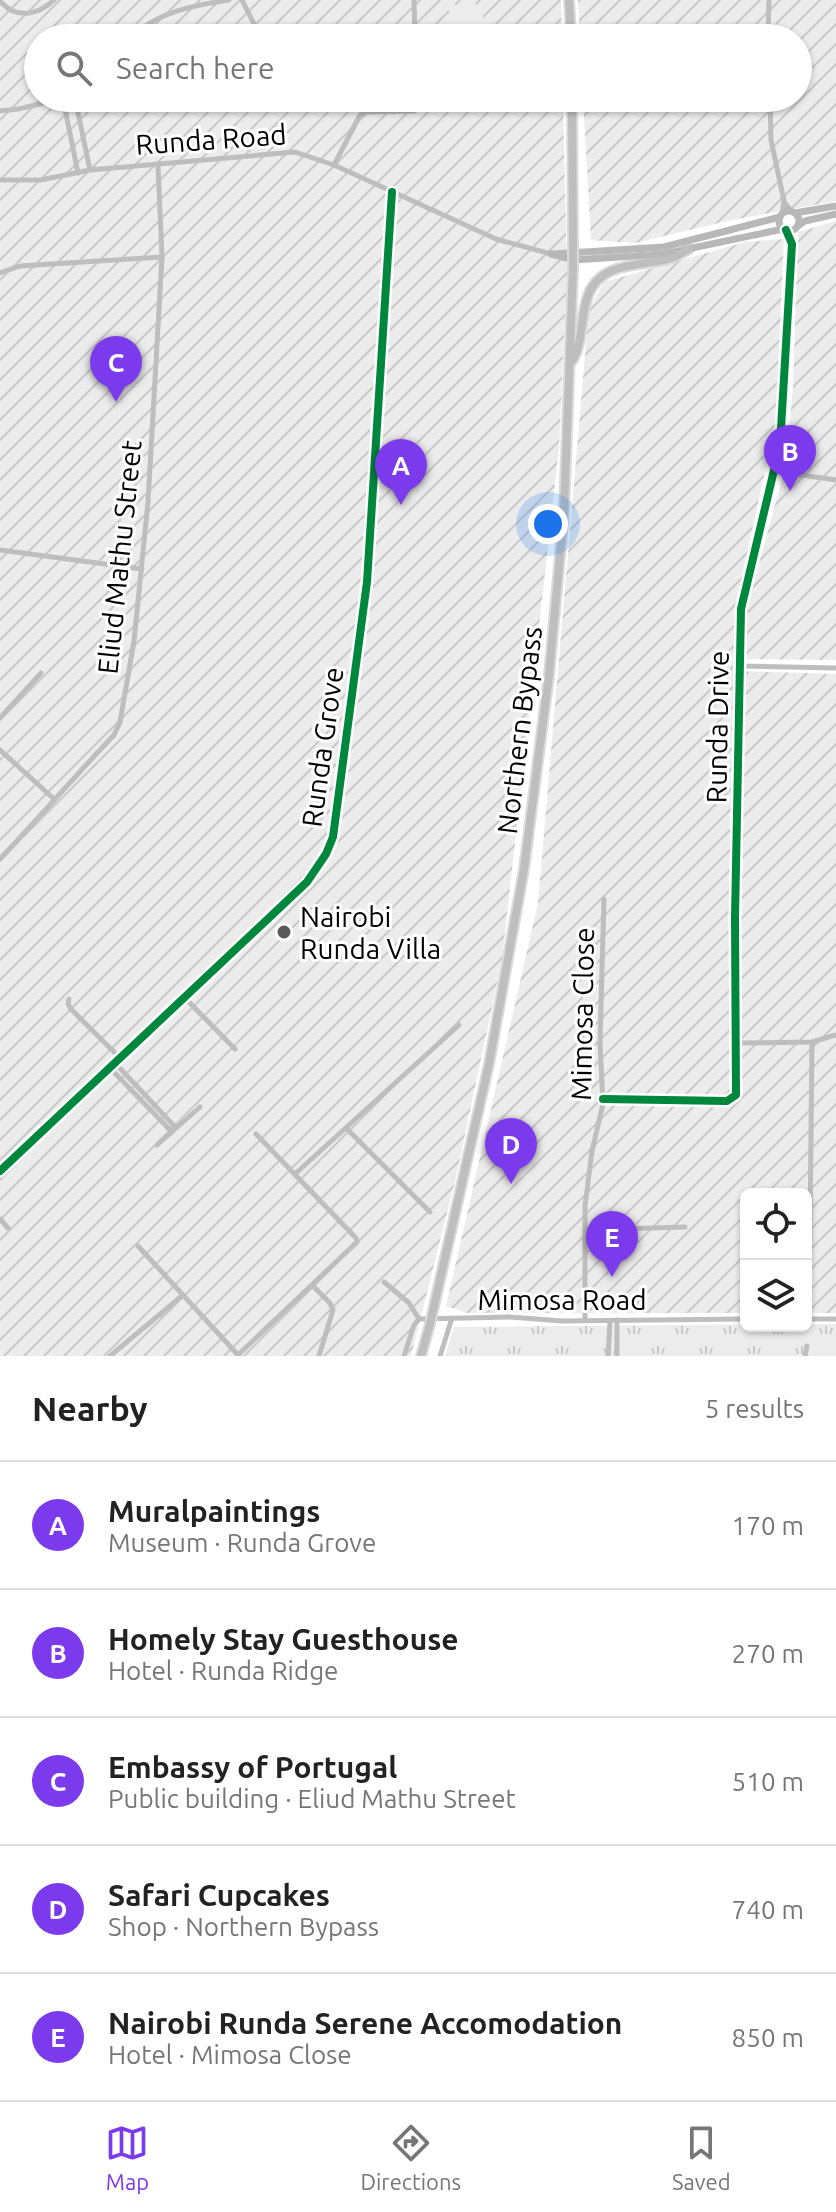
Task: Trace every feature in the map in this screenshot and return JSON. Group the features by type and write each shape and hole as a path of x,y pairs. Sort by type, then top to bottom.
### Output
{"main road":[{"path":"569,0 570,24"},
{"name":"Northern Bypass","path":"421,1356 500,1013 524,869 556,607 565,499 570,364 572,112"},
{"path":"570,364 579,344 589,291 601,275 617,268 673,258 689,249"}],"street":[{"path":"0,1 6,9 32,14 43,10 54,0"},
{"path":"150,24 183,9 229,0"},
{"path":"242,0 254,24"},
{"path":"414,0 415,24"},
{"path":"768,24 769,0"},
{"path":"0,111 24,106"},
{"path":"66,112 78,173"},
{"path":"78,112 90,170"},
{"path":"334,165 360,115 365,112"},
{"name":"Runda Drive","path":"603,1099 732,1100 736,1095 735,915 741,609 783,420 792,240 790,229 781,216 784,201 772,146 771,112"},
{"name":"Runda Road","path":"0,180 41,180 90,170 295,152 334,165 496,239 574,260 664,254 790,229 805,221 836,214"},
{"name":"Eliud Mathu Street","path":"0,859 114,735 120,722 142,569 162,257 158,165"},
{"name":"Runda Grove","path":"0,1171 307,882 326,854 333,837 367,582 392,192"},
{"path":"784,201 793,212"},
{"path":"781,216 836,206"},
{"name":"Runda Drive","path":"790,229 799,220 793,212"},
{"name":"Runda Road","path":"551,254 664,247 781,216"},
{"path":"0,273 20,266 162,257"},
{"path":"774,471 836,480"},
{"path":"0,550 142,569"},
{"path":"740,666 836,668"},
{"path":"0,718 41,673"},
{"path":"0,750 54,799"},
{"name":"Mimosa Close","path":"585,1320 585,1206 603,1099 600,1042 604,899"},
{"path":"184,997 235,1049"},
{"path":"69,999 71,1009 174,1130"},
{"path":"295,1174 459,1025"},
{"path":"737,1043 812,1042 836,1035"},
{"path":"809,1260 812,1042"},
{"path":"157,1145 200,1107"},
{"path":"346,1128 430,1212"},
{"path":"138,1246 238,1355 312,1285 357,1242 256,1134"},
{"path":"0,1219 8,1228"},
{"path":"586,1230 685,1227"},
{"path":"384,1282 409,1303 419,1319 404,1356"},
{"path":"312,1285 333,1310 319,1356"},
{"path":"110,1356 118,1354 183,1295"},
{"path":"440,1356 452,1318"},
{"name":"Mimosa Road","path":"419,1319 740,1319"},
{"path":"812,1319 836,1319"},
{"path":"608,1356 615,1321"},
{"path":"615,1321 617,1356"},
{"path":"805,1356 807,1346"}],"green space":[{"path":"0,0 561,0 562,24 24,24 24,112 563,112 567,275 559,447 502,960 456,1177 411,1356 0,1356"},
{"path":"578,0 836,0 836,201 727,221 635,243 591,240 584,112 812,112 812,24 579,24"},
{"path":"483,4 483,24 449,24 449,5"},
{"path":"836,221 836,660 746,659 747,607 786,465 793,387 798,232"},
{"path":"784,239 776,422 736,603 733,671 836,674 836,1313 812,1313 812,1188 740,1188 740,1313 467,1313 446,1306 538,903 589,309 604,282 745,242"},
{"path":"812,1324 836,1324 836,1356 445,1356 454,1327 740,1325 740,1332 812,1332"}],"cycle path":[{"path":"0,1171 307,882 326,854 333,837 367,582 392,192"},
{"path":"603,1099 727,1101 736,1095 735,917 741,609 780,445 792,244 786,230"}],"place":[{"name":"Embassy of Portugal","path":"116,402"},
{"name":"Homely Stay Guesthouse","path":"790,491"},
{"name":"Muralpaintings","path":"401,505"},
{"name":"Nairobi Runda Villa","path":"284,932"},
{"name":"Safari Cupcakes","path":"511,1184"},
{"name":"Nairobi Runda Serene Accomodation","path":"612,1277"}]}
